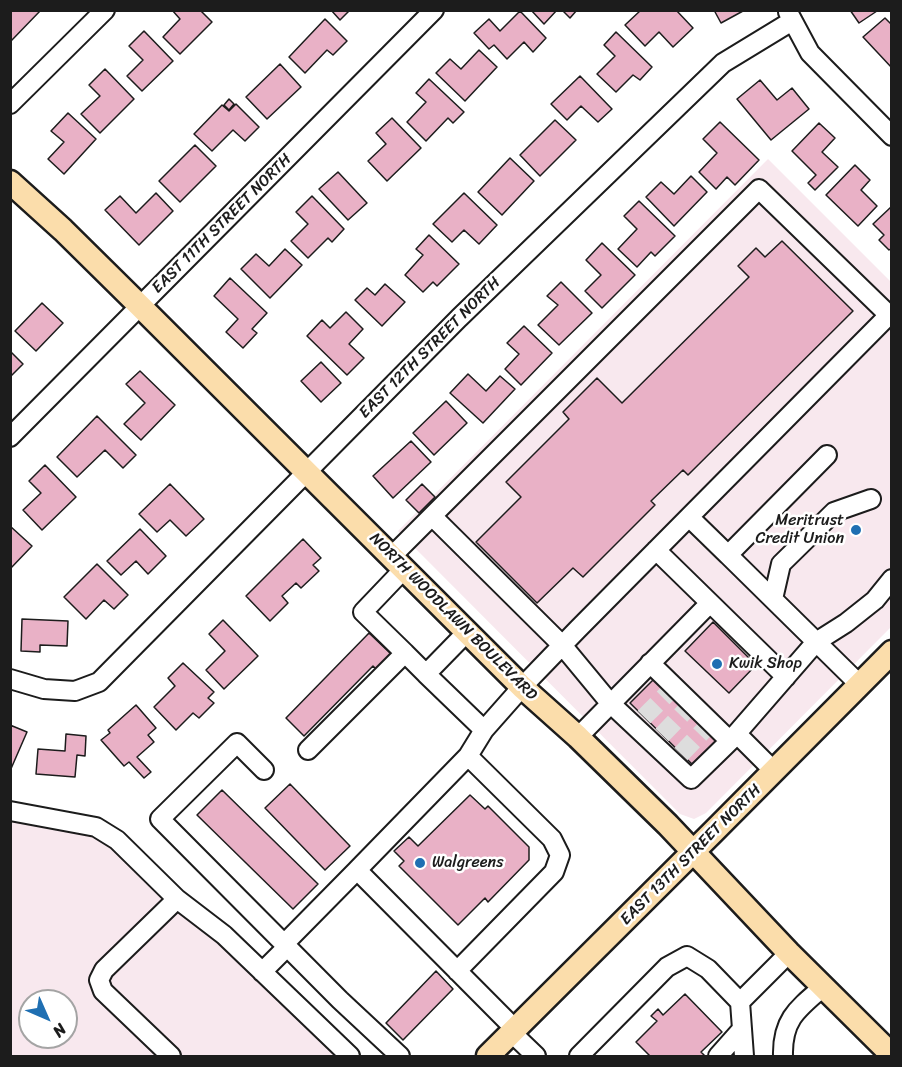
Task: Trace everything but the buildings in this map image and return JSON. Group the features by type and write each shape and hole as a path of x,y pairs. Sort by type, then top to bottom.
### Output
{"main road":[{"name":"NORTH WOODLAWN BOULEVARD","path":"10,182 63,230 522,687 578,737 891,1055"},
{"name":"EAST 13TH STREET NORTH","path":"488,1056 891,652"}],"street":[{"path":"10,104 105,10"},
{"name":"EAST 11TH STREET NORTH","path":"10,437 434,10"},
{"path":"790,16 810,53 891,136"},
{"name":"EAST 12TH STREET NORTH","path":"10,679 44,689 75,691 99,682 459,318 723,63 790,16"},
{"path":"262,972 468,756 484,730 562,645 890,317 759,189 432,516 363,612 484,730"},
{"path":"728,555 827,455"},
{"path":"772,599 781,564 834,512 871,499"},
{"path":"432,516 562,645 610,703 640,722 677,758 691,779 734,738 816,642 846,623 875,600 891,579"},
{"path":"689,517 859,684"},
{"path":"656,550 786,677"},
{"path":"578,737 710,603"},
{"path":"426,674 466,632"},
{"path":"308,750 405,653"},
{"path":"650,663 671,690 708,726 734,738 774,771"},
{"path":"264,770 237,742 160,819 340,1000 400,1056"},
{"path":"457,971 554,872 560,855 552,839 468,756"},
{"path":"10,811 96,827 117,840 177,899 224,935 350,1056"},
{"path":"357,870 457,971 536,1056"},
{"path":"171,1056 103,991 99,980 104,970 177,899"},
{"path":"740,1002 789,953"},
{"path":"579,1056 667,967 687,956 708,969 740,1002 744,1056"},
{"path":"783,1056 784,1035 789,1022 800,1007 823,987"},
{"path":"718,1056 742,1029"}],"shaded area":[{"path":"768,159 891,282 891,627 706,813 694,819 680,814 398,531"},
{"path":"10,817 93,832 126,857 225,944 342,1056 11,1056"}],"tunnel":[{"path":"644,717 668,693"},
{"path":"662,735 686,710"},
{"path":"681,754 705,729"}],"place":[{"name":"Meritrust Credit Union","path":"856,530"},
{"name":"Kwik Shop","path":"717,664"},
{"name":"Walgreens","path":"420,863"}]}
